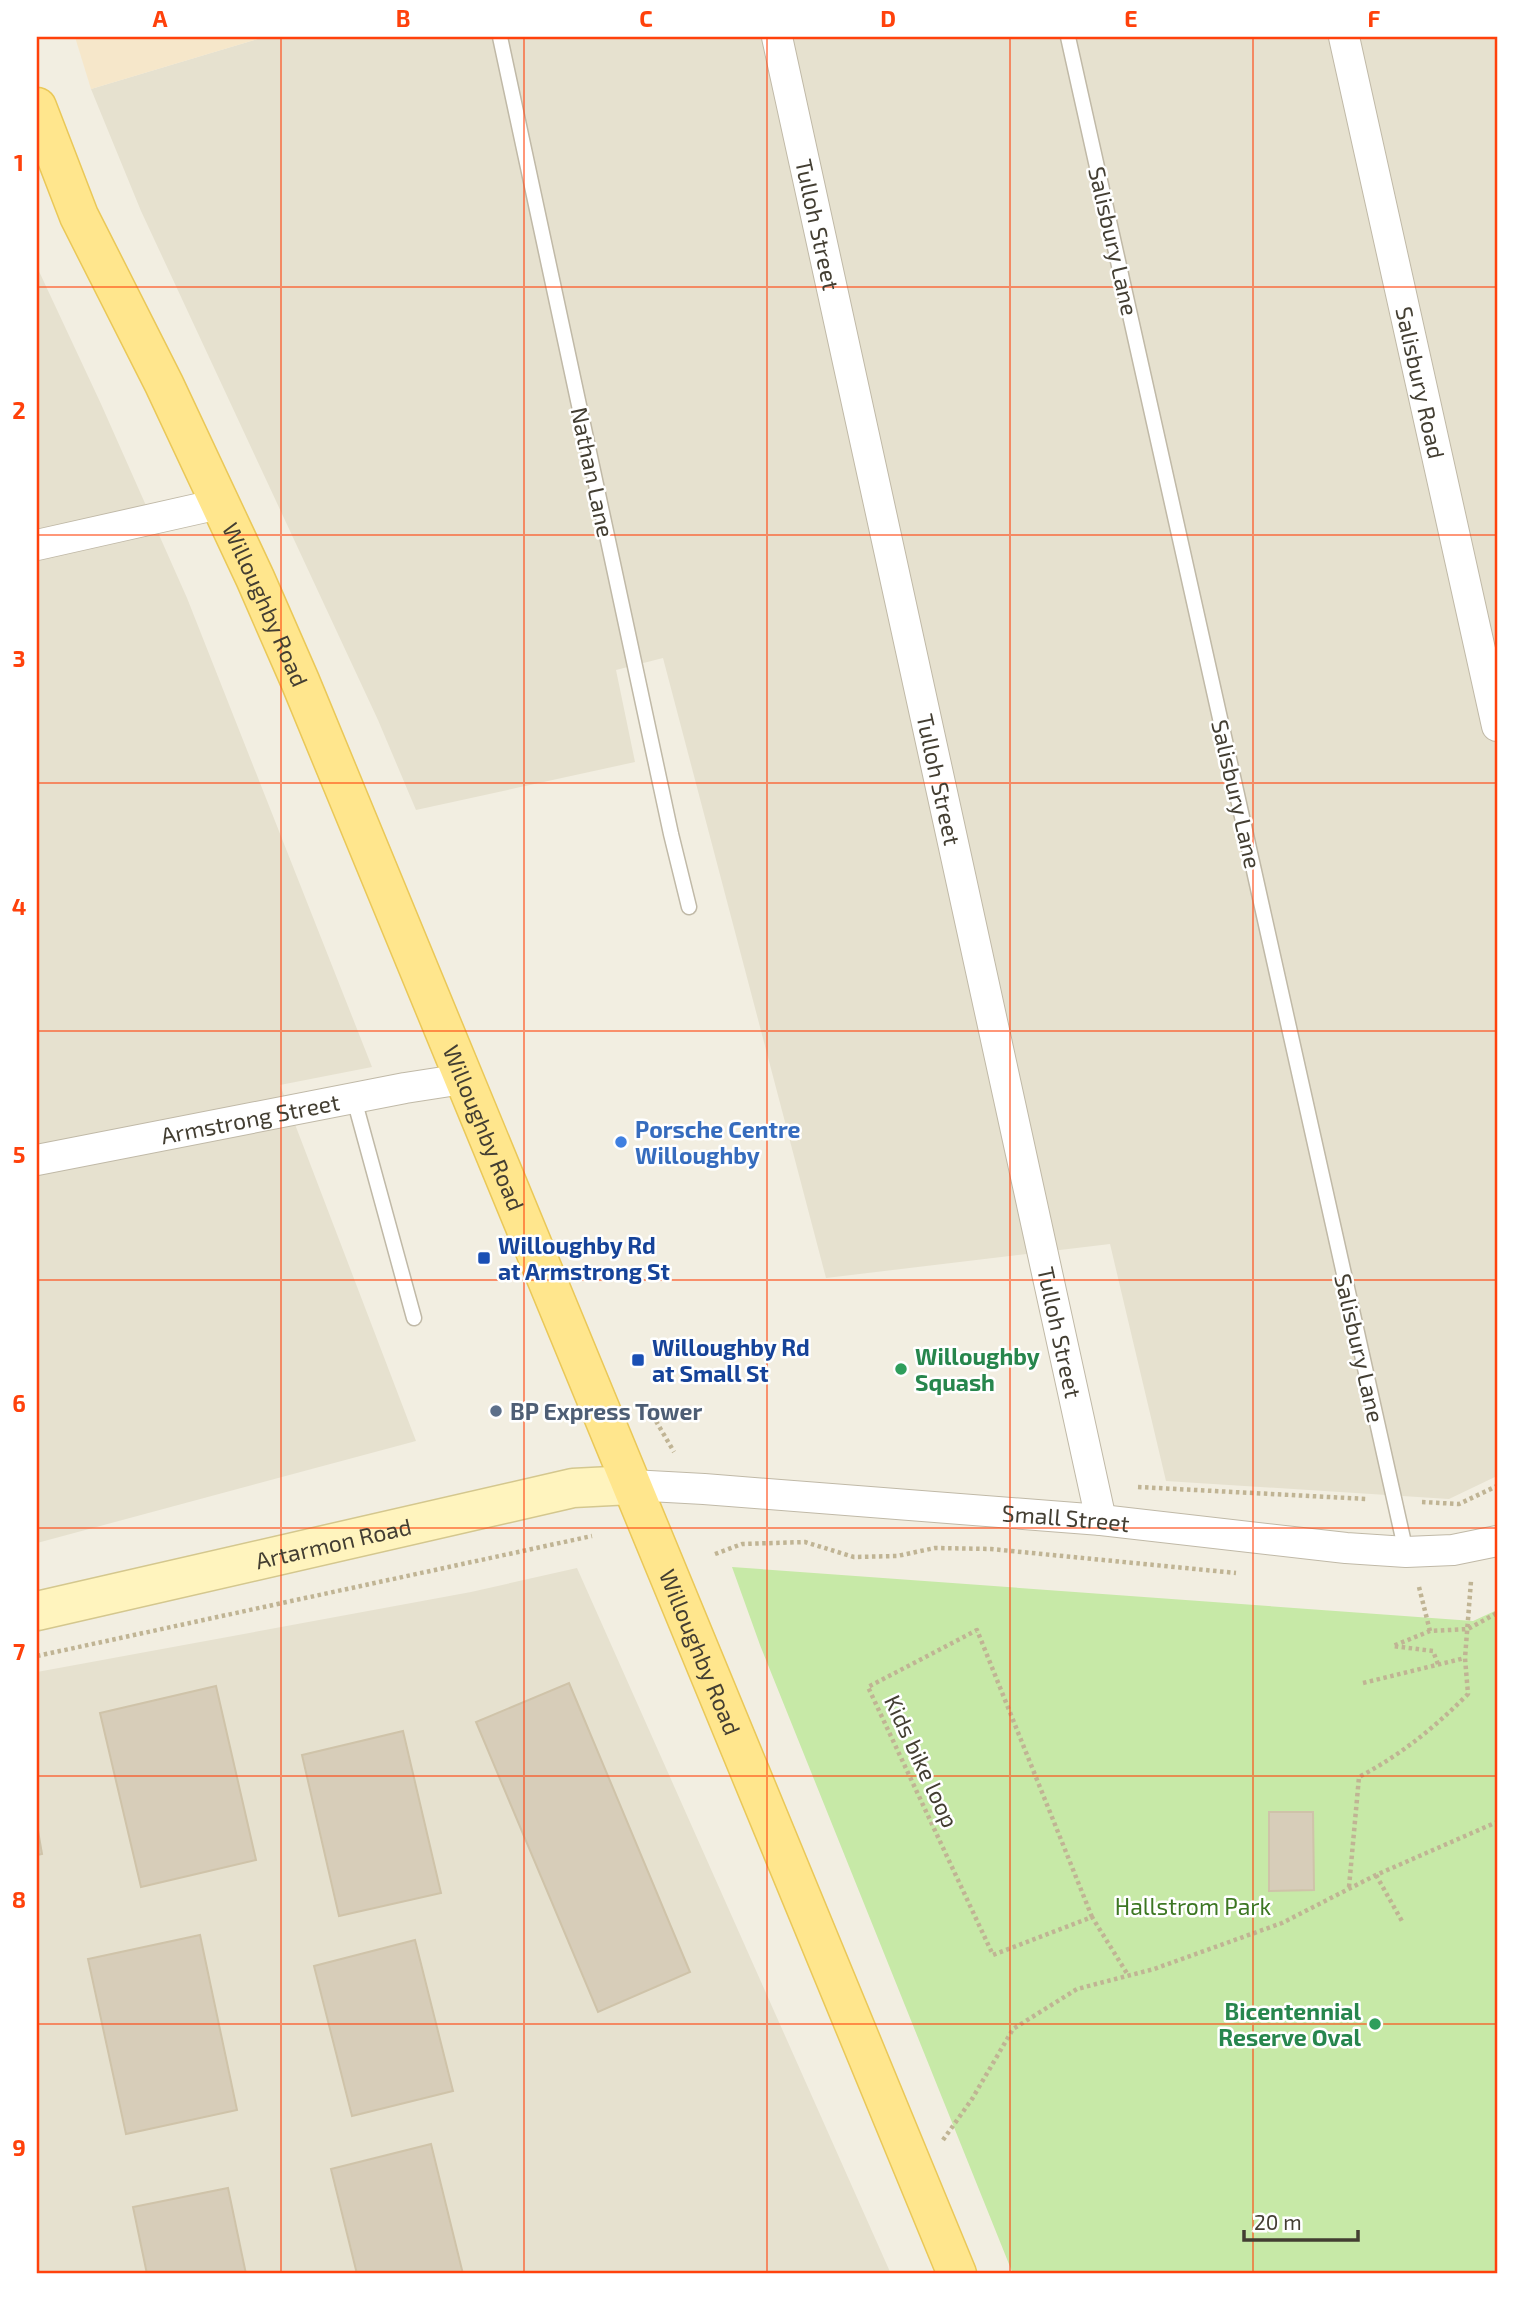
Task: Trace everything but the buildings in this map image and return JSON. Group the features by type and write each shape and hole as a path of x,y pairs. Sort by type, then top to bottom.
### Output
{"main road":[{"name":"Willoughby Road","path":"37,107 79,216 164,384 300,681 957,2274"}],"street":[{"name":"Tulloh Street","path":"777,37 1101,1520"},
{"name":"Salisbury Road","path":"1344,37 1497,726"},
{"path":"37,545 219,504"},
{"name":"Armstrong Street","path":"37,1160 463,1079"},
{"name":"Small Street","path":"631,1485 1101,1520 1346,1548 1406,1552 1454,1550 1485,1543"},
{"name":"Artarmon Road","path":"37,1611 573,1489 631,1485"}],"lane":[{"name":"Nathan Lane","path":"500,37 689,907"},
{"name":"Salisbury Lane","path":"1068,37 1406,1552"},
{"path":"354,1099 414,1318"}],"path":[{"path":"656,1421 675,1454"},
{"name":"Artarmon Road","path":"37,1656 592,1536"},
{"name":"Small Street","path":"715,1554 742,1544 805,1542 854,1557 897,1556 935,1548 991,1549 1239,1573"},
{"path":"1349,1888 1359,1777 1394,1758 1438,1724 1468,1694 1465,1658 1468,1629 1485,1543"},
{"path":"1406,1586 1420,1587 1430,1631"},
{"path":"1438,1664 1433,1651 1393,1646 1430,1631 1468,1629 1497,1613"},
{"name":"Kids bike loop","path":"1092,1917 993,1955 868,1687 977,1629 1092,1917 1128,1975"},
{"path":"1363,1683 1465,1658"},
{"path":"917,2176 972,2099 1013,2029 1077,1989 1154,1969 1282,1923 1376,1875 1497,1822"},
{"path":"1376,1875 1403,1923"}],"shaded area":[{"path":"75,37 264,37 91,89"},
{"path":"264,37 1497,37 1497,1476 1449,1499 1166,1481 1110,1244 826,1278 663,658 616,670 635,762 416,810 378,720 141,211 91,89"},
{"path":"37,267 187,598 372,1067 280,1085 416,1441 37,1543"},
{"path":"577,1568 891,2274 37,2274 37,1672 471,1592"}],"green space":[{"name":"Hallstrom Park","path":"732,1567 1473,1621 1497,1610 1497,2274 1013,2274 760,1645"}],"place":[{"name":"Porsche Centre Willoughby","path":"621,1142"},
{"name":"Willoughby Rd at Armstrong St","path":"484,1258"},
{"name":"Willoughby Rd at Small St","path":"638,1360"},
{"name":"Willoughby Squash","path":"901,1369"},
{"name":"BP Express Tower","path":"496,1411"},
{"name":"Bicentennial Reserve Oval","path":"1375,2024"}]}
